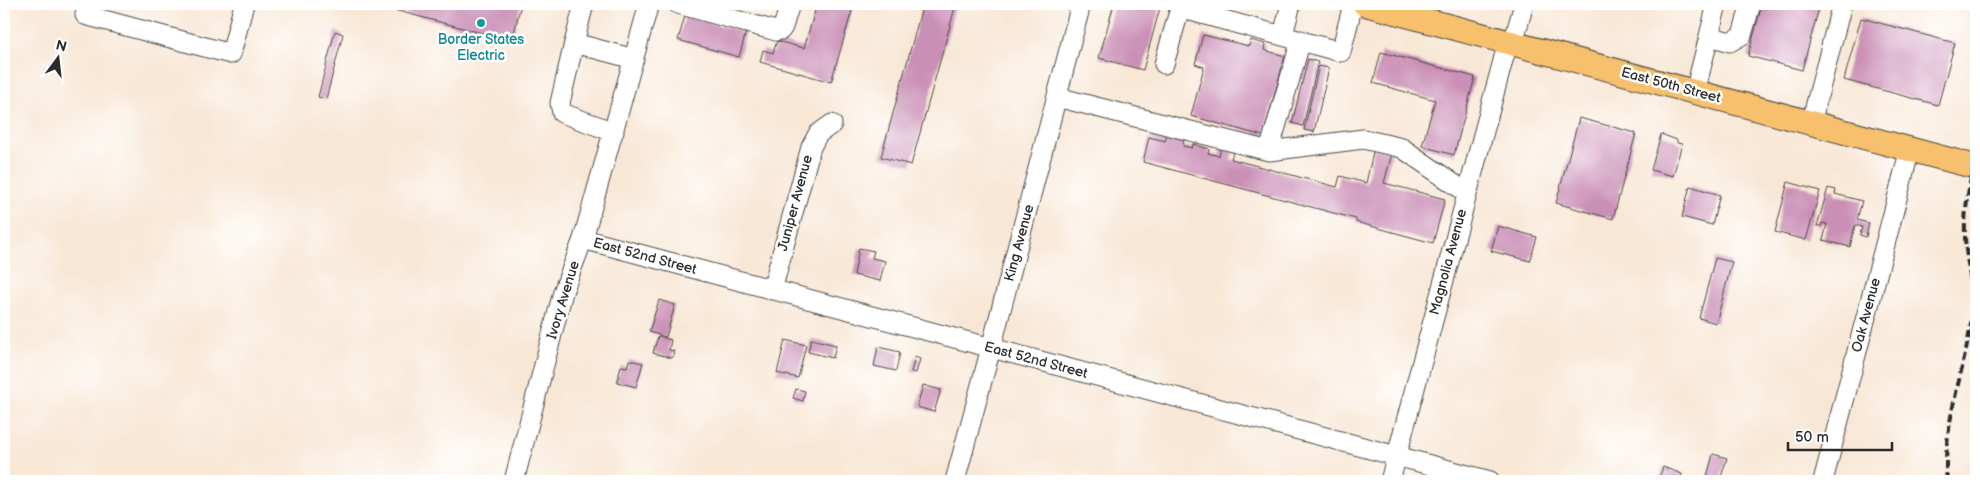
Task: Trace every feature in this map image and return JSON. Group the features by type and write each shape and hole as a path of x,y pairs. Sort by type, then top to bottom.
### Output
{"main road":[{"name":"East 50th Street","path":"1365,4 1976,167"}],"street":[{"path":"88,4 85,15 230,54 244,4"},
{"path":"584,4 560,103 562,113 614,132"},
{"path":"678,4 776,31 781,30 783,27 790,4"},
{"name":"King Avenue","path":"955,481 1081,4"},
{"path":"1269,152 1292,38 1291,4"},
{"path":"1164,64 1181,6 1226,11 1292,38 1341,52 1353,4"},
{"name":"Magnolia Avenue","path":"1390,481 1467,193 1510,43 1524,4"},
{"path":"1695,92 1717,4"},
{"path":"1710,36 1730,42 1742,35 1751,4"},
{"path":"1811,123 1842,4"},
{"name":"Ivory Avenue","path":"514,481 563,292 584,239 634,59 642,5"},
{"path":"574,43 634,59"},
{"path":"1057,97 1269,152 1363,139 1402,148 1467,193"},
{"name":"Juniper Avenue","path":"772,290 811,147 818,134 832,124"},
{"name":"Oak Avenue","path":"1823,481 1910,149"},
{"name":"East 52nd Street","path":"584,239 1490,481"}],"building":[{"name":"Border States Electric","path":"379,4 521,4 512,41 379,6"},
{"path":"817,4 854,4 831,82 760,62 763,50 773,53 777,41 804,48"},
{"path":"923,4 956,4 911,165 881,157"},
{"path":"1114,4 1161,4 1143,70 1099,58"},
{"path":"1762,4 1820,4 1802,70 1748,56"},
{"path":"685,16 746,32 739,57 678,40"},
{"path":"1861,18 1955,43 1938,105 1844,80"},
{"path":"335,31 343,34 326,99 318,97"},
{"path":"1203,35 1249,46 1251,40 1265,44 1264,50 1285,56 1263,136 1191,116 1204,67 1195,64"},
{"path":"1381,52 1475,77 1454,155 1422,146 1435,100 1373,83"},
{"path":"1308,59 1318,62 1303,126 1292,123"},
{"path":"1319,66 1329,68 1314,132 1304,130"},
{"path":"1579,118 1636,133 1613,219 1556,203"},
{"path":"1167,134 1184,139 1183,146 1192,148 1193,144 1209,149 1208,153 1219,156 1221,148 1233,152 1231,159 1337,187 1340,176 1366,183 1374,148 1392,153 1384,183 1445,199 1433,243 1356,222 1356,219 1143,162 1149,137 1165,141"},
{"path":"1661,134 1682,144 1673,176 1651,170"},
{"path":"1788,182 1820,191 1806,240 1775,232"},
{"path":"1690,186 1720,195 1712,225 1682,217"},
{"path":"1828,188 1836,190 1835,194 1862,201 1857,220 1869,223 1866,237 1860,235 1862,227 1855,225 1850,247 1823,240 1827,224 1822,223 1821,226 1817,226"},
{"path":"1498,226 1537,237 1530,261 1491,251"},
{"path":"859,248 874,251 872,258 885,261 880,281 854,275"},
{"path":"1715,258 1732,262 1716,323 1699,318"},
{"path":"659,300 675,305 666,337 649,332"},
{"path":"658,336 671,340 669,350 674,351 672,358 653,353"},
{"path":"811,339 836,345 833,358 808,352"},
{"path":"785,340 806,345 798,378 777,373"},
{"path":"878,347 900,352 896,371 874,366"},
{"path":"915,357 920,359 916,373 911,372"},
{"path":"629,360 643,363 636,387 617,382 621,366 627,367"},
{"path":"923,385 941,390 934,412 917,407"},
{"path":"796,389 805,391 803,401 793,398"},
{"path":"1713,454 1727,458 1721,477 1734,481 1706,481"},
{"path":"1663,467 1682,474 1680,481 1658,481"}],"railway":[{"path":"1947,481 1946,461 1950,420 1969,337 1973,307 1966,247 1965,217 1976,158"}],"place":[{"name":"Border States Electric","path":"481,23"}]}
